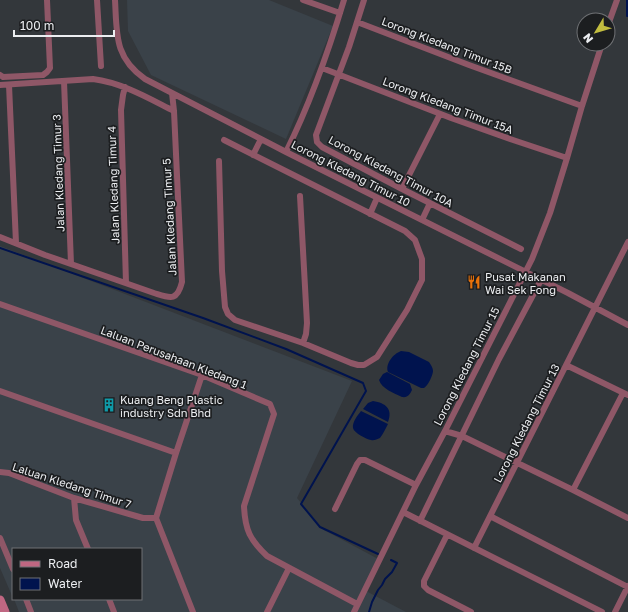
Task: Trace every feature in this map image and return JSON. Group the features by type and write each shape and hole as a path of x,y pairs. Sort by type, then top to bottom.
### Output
{"street":[{"path":"0,75 3,77 43,75 50,68 47,0"},
{"path":"97,0 101,66"},
{"name":"Lorong Kledang Timur 10","path":"115,0 117,37 120,48 130,66 137,74 286,152 628,325"},
{"path":"304,0 340,13"},
{"path":"286,152 322,68 344,0"},
{"path":"339,74 364,0"},
{"path":"613,12 617,0"},
{"name":"Lorong Kledang Timur 15B","path":"356,22 582,106"},
{"name":"Lorong Kledang Timur 15","path":"354,612 416,485 532,259 550,213 599,52"},
{"name":"Lorong Kledang Timur 15A","path":"322,68 440,114 567,158"},
{"name":"Lorong Kledang Timur 10A","path":"339,74 316,135 317,142 322,147 402,190 521,249"},
{"path":"0,85 93,79 107,81 125,87 174,111"},
{"name":"Jalan Kledang Timur 3","path":"64,81 72,264"},
{"path":"8,85 16,243"},
{"name":"Jalan Kledang Timur 4","path":"125,87 121,110 126,283"},
{"name":"Jalan Kledang Timur 5","path":"0,237 126,283 170,297 176,296 180,290 182,282 172,93"},
{"path":"402,190 440,114"},
{"path":"253,155 261,139"},
{"path":"219,161 223,278 225,307 228,314 235,320 303,343 351,363 364,365 376,357 407,310 422,280 422,259 415,240 405,231 224,140"},
{"path":"300,196 307,323 303,343"},
{"path":"370,214 378,198"},
{"path":"422,220 430,203"},
{"name":"Lorong Kledang Timur 13","path":"474,548 628,242"},
{"path":"420,521 499,359 541,280"},
{"name":"Laluan Perusahaan Kledang 1","path":"0,304 202,375 270,404 274,414 244,506 244,519 249,534 257,546 268,556 357,604"},
{"path":"566,365 626,394 573,490"},
{"path":"193,612 156,518 202,375"},
{"path":"0,391 176,453"},
{"path":"445,431 462,436 628,518"},
{"path":"335,509 360,460 365,460 416,485"},
{"name":"Laluan Kledang Timur 7","path":"0,472 8,473 74,498 143,518 156,518"},
{"path":"74,498 76,520 88,548"},
{"path":"403,512 602,612"},
{"path":"490,516 628,587 615,612"},
{"path":"447,535 424,580 424,586 428,590 471,612"},
{"path":"0,538 12,567"},
{"path":"267,612 289,568"},
{"path":"0,600 5,612"},
{"path":"26,600 31,612"},
{"path":"109,600 114,612"}],"shaded area":[{"path":"127,0 269,0 333,26 286,139 151,75 128,31"},
{"path":"0,246 352,381 297,498 324,530 380,560 366,591 406,612 19,612 14,600 142,600 142,548 12,548 12,596 0,568"}],"water":[{"path":"401,351 409,352 429,362 433,369 433,373 426,387 421,388 388,372 387,369 390,360 395,354"},
{"path":"387,372 410,384 412,390 406,397 402,397 383,386 379,380 383,374"},
{"path":"373,401 382,403 387,407 390,414 388,422 363,409 368,403"},
{"path":"361,411 388,424 380,438 373,440 369,439 360,436 354,430 353,423"}],"waterway":[{"path":"627,0 628,16"},
{"path":"0,248 203,318 286,349 363,383 366,391 301,504 320,527 378,554"},
{"path":"369,612 378,590 397,563 391,560"}],"place":[{"name":"Pusat Makanan Wai Sek Fong","path":"474,282"},
{"name":"Kuang Beng Plastic industry Sdn Bhd","path":"109,405"}]}
